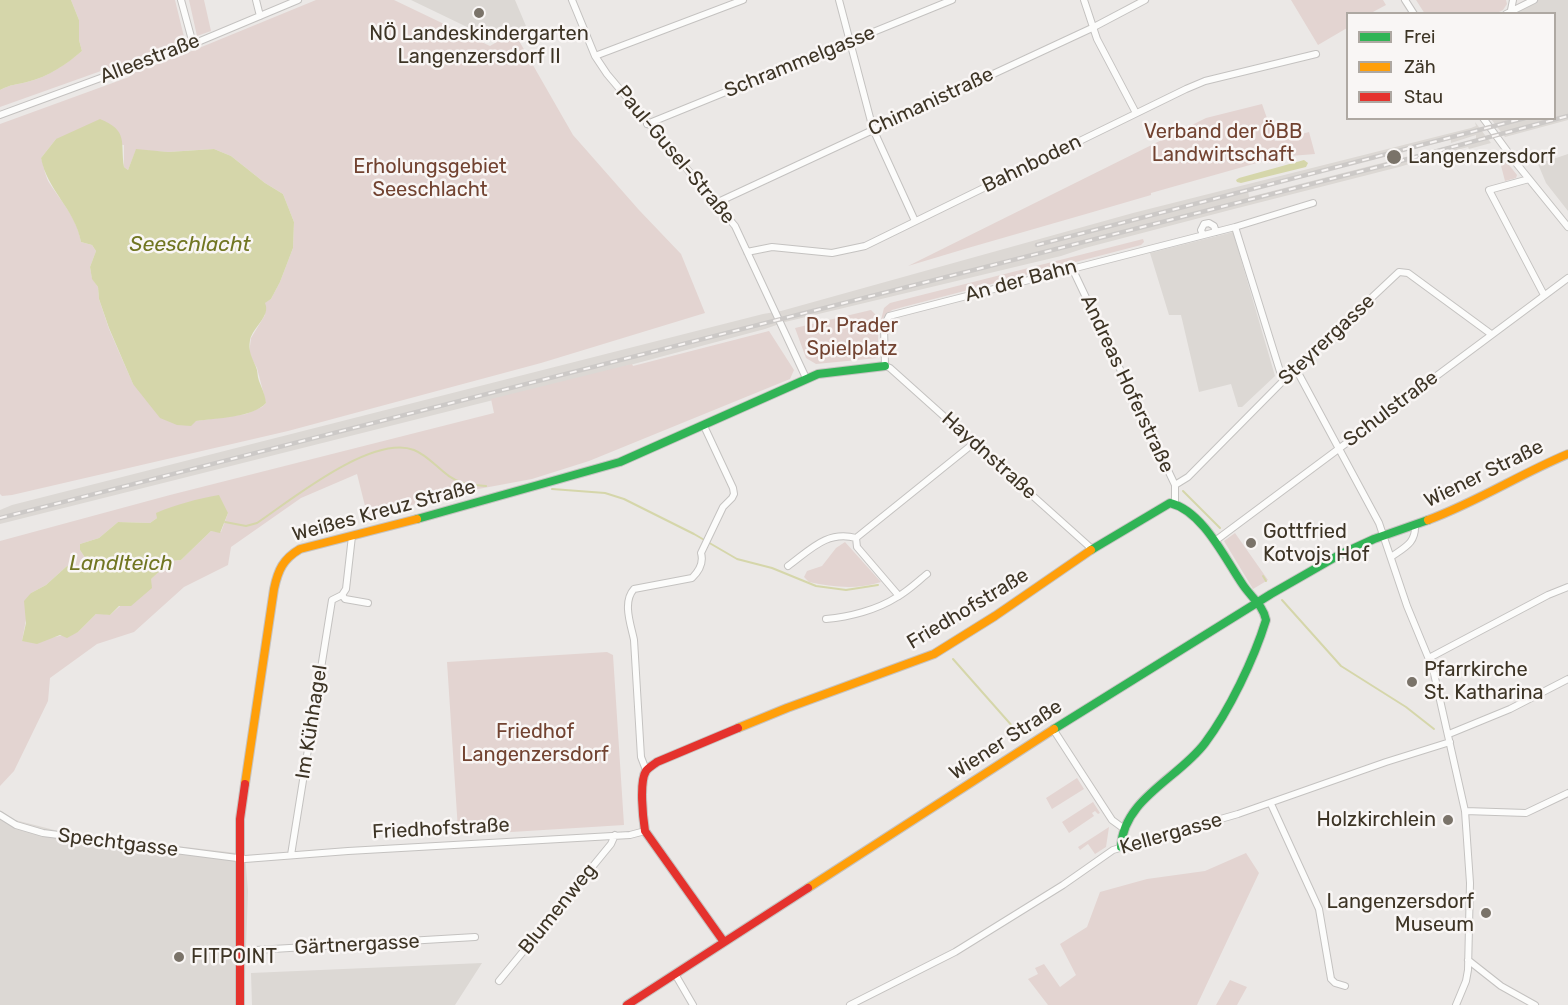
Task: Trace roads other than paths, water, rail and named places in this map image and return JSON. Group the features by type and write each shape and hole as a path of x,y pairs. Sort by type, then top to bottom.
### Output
{"street":[{"path":"181,0 193,44"},
{"path":"256,0 260,16"},
{"name":"Alleestraße","path":"0,115 193,44 298,0"},
{"name":"Paul-Gusel-Straße","path":"572,0 595,56 607,75 738,230 806,378"},
{"path":"595,56 743,0"},
{"path":"839,0 873,129 915,221"},
{"name":"Schrammelgasse","path":"647,124 952,0"},
{"path":"1084,0 1092,28 1136,113"},
{"name":"Chimanistraße","path":"716,203 1092,28 1145,0"},
{"path":"1508,12 1513,0"},
{"path":"1508,12 1534,0"},
{"name":"Bahnboden","path":"747,252 772,247 819,254 843,252 866,246 1186,89 1206,81 1316,54"},
{"path":"1485,120 1568,227"},
{"path":"1529,179 1489,190 1544,295"},
{"name":"An der Bahn","path":"885,366 884,326 889,316 1235,227 1313,203"},
{"name":"An der Bahn","path":"1203,235 1201,230 1204,224 1209,223 1214,226 1216,232"},
{"path":"1235,227 1283,381"},
{"name":"Andreas Hoferstraße","path":"1072,268 1174,485 1175,502"},
{"name":"Steyrergasse","path":"1174,485 1188,477 1283,381 1399,272 1408,273 1491,334"},
{"name":"Schulstraße","path":"1215,541 1338,447 1568,278"},
{"name":"Weißes Kreuz Straße","path":"240,1005 240,819 274,589 280,565 287,556 300,549 480,502 620,462 818,374 885,366"},
{"name":"Haydnstraße","path":"885,366 890,368 1092,549"},
{"path":"1296,369 1384,535 1407,606 1433,669 1465,811 1470,883 1466,981 1456,1005"},
{"path":"704,426 734,494 723,507 701,553 700,566 692,578 634,589 628,598 630,626 634,640 641,757 646,770 642,791 645,831 724,942"},
{"path":"856,538 974,443"},
{"name":"Wiener Straße","path":"627,1005 1053,729 1257,602 1339,555 1384,535 1458,509 1568,453"},
{"path":"1121,847 1120,837 1123,828 1135,811 1200,750 1214,729 1235,693 1265,624 1265,613 1244,587 1215,541 1186,508 1175,502"},
{"name":"Friedhofstraße","path":"646,770 657,762 758,720 934,654 995,616 1092,549 1175,502"},
{"name":"Wiener Straße","path":"1391,557 1412,541 1416,534 1415,525"},
{"path":"788,566 831,537 842,535 856,538"},
{"name":"Im Kühhagel","path":"291,855 332,600 342,596 346,590 352,536"},
{"path":"856,538 857,547 900,596"},
{"path":"826,619 843,617 886,603 900,596 927,574"},
{"path":"692,578 700,584"},
{"path":"1429,658 1548,595 1568,587"},
{"path":"342,596 345,599 368,603"},
{"path":"1449,734 1510,709 1568,679"},
{"path":"1053,729 1112,820 1123,828"},
{"name":"Kellergasse","path":"850,1005 955,952 1121,847 1271,804 1386,762 1450,742"},
{"path":"1465,811 1526,813 1568,793"},
{"path":"1271,804 1318,909 1331,979 1345,986"},
{"name":"Spechtgasse","path":"0,815 16,825 43,833 239,859"},
{"name":"Friedhofstraße","path":"239,859 630,835 645,831"},
{"name":"Blumenweg","path":"499,981 611,844 615,835"},
{"name":"Gärtnergasse","path":"239,951 475,937"},
{"path":"1468,960 1501,986 1535,1005"},
{"path":"675,974 693,1005"}],"water":[{"path":"0,0 71,0 79,20 79,40 82,51 50,73 0,90"},
{"name":"Seeschlacht","path":"100,119 109,123 119,133 124,167 128,170 136,149 168,152 214,149 231,156 283,194 294,222 293,248 280,282 271,299 265,303 264,317 250,340 251,354 266,400 260,408 243,414 196,421 191,426 177,425 160,418 133,384 109,328 99,299 98,287 92,279 90,267 96,251 92,245 81,242 73,219 49,180 41,158 56,139"},
{"path":"1304,160 1308,163 1306,167 1241,183 1236,180 1239,178"},
{"name":"Landlteich","path":"219,495 228,513 220,533 211,531 181,560 171,561 151,579 152,588 131,606 119,606 110,615 96,614 78,632 67,638 60,635 37,644 22,641 26,623 24,601 67,566 81,572 88,562 80,550 80,544 99,538 118,522 150,523 157,518 156,513 187,502"}],"waterway":[{"path":"225,522 246,526 257,523 332,472 377,451 397,448 420,453 456,480 466,484 486,486"},
{"path":"552,489 605,493 624,499 694,534 737,559 772,568 816,586 846,590 878,585"},
{"path":"1183,491 1220,528"},
{"path":"1263,576 1266,581"},
{"path":"1282,600 1341,666 1406,707 1434,729"},
{"path":"953,659 1021,736"}],"railway":[{"path":"1556,119 1568,116"},
{"path":"1037,245 1517,120"},
{"path":"0,518 1378,167 1553,120"}],"place":[{"name":"NÖ Landeskindergarten Langenzersdorf II","path":"479,13"},
{"name":"Langenzersdorf","path":"1394,157"},
{"name":"Gottfried Kotvojs Hof","path":"1251,543"},
{"name":"Pfarrkirche St. Katharina","path":"1412,682"},
{"name":"Holzkirchlein","path":"1448,820"},
{"name":"Langenzersdorf Museum","path":"1486,913"},
{"name":"FITPOINT","path":"179,957"}],"park label":[{"name":"Verband der ÖBB Landwirtschaft","path":"1223,144"},
{"name":"Erholungsgebiet Seeschlacht","path":"430,178"},
{"name":"Dr. Prader Spielplatz","path":"852,338"},
{"name":"Friedhof Langenzersdorf","path":"535,744"}]}
